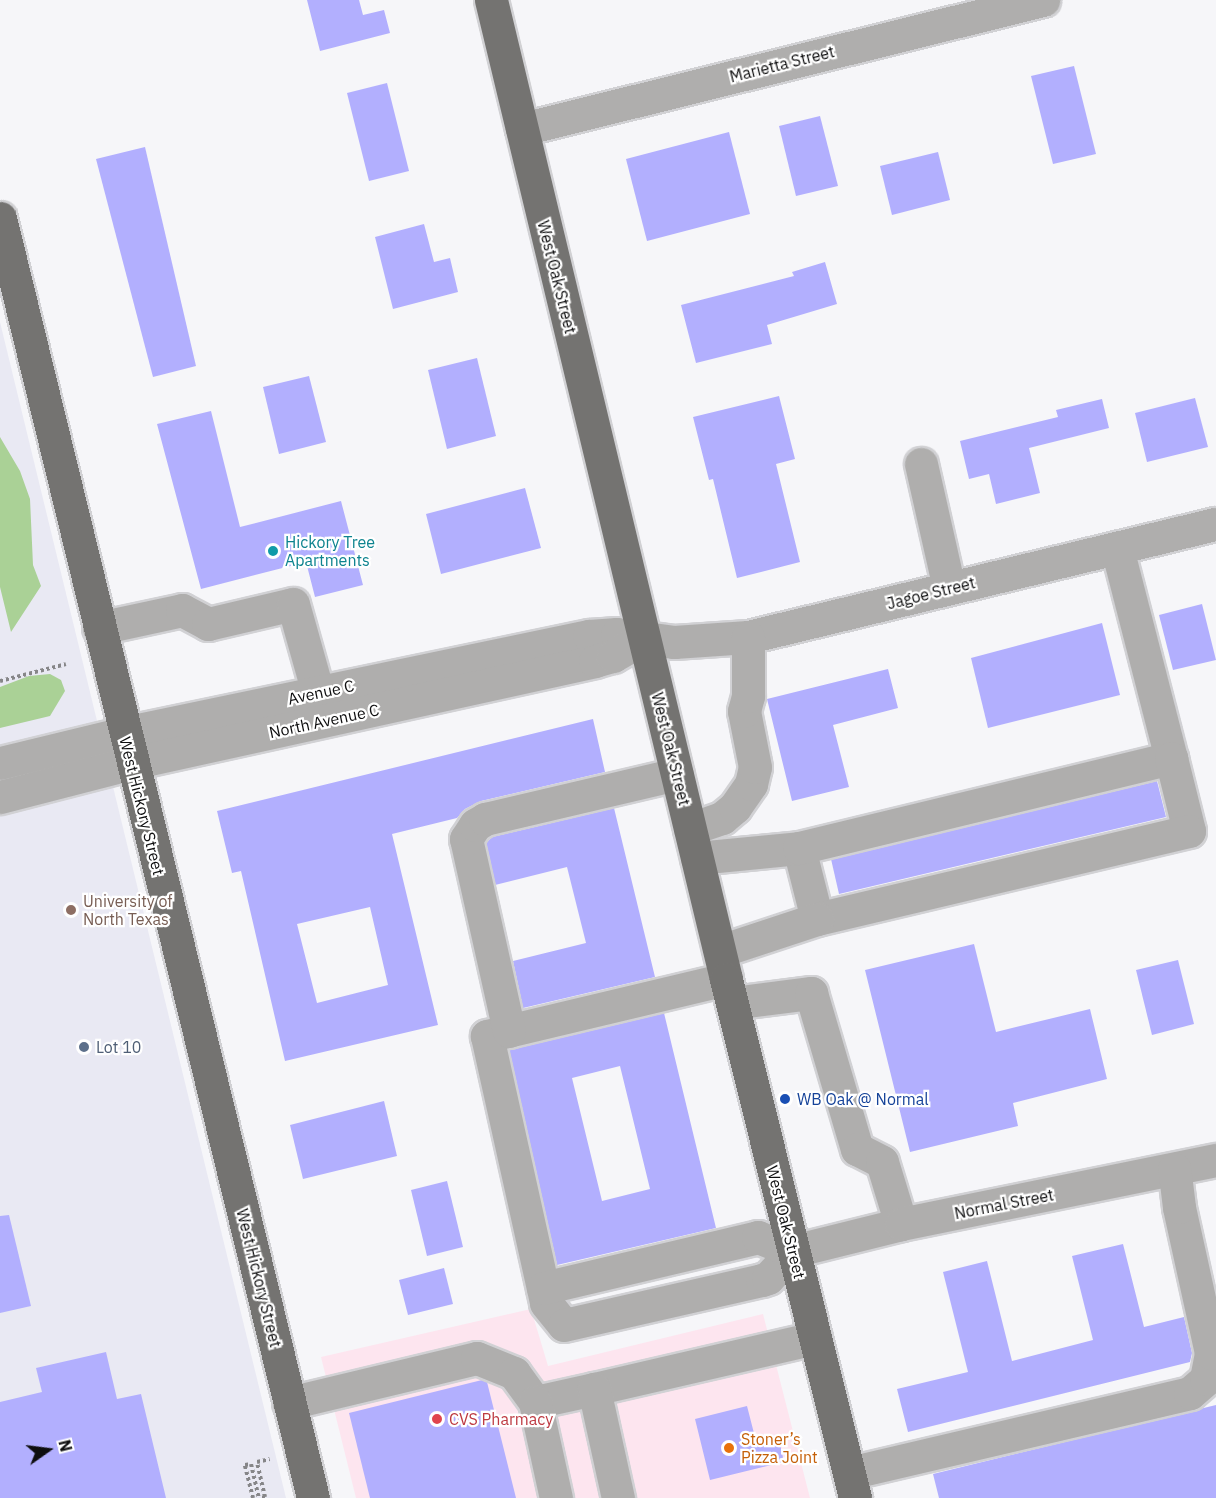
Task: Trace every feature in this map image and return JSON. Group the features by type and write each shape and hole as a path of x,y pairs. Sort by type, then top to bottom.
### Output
{"main road":[{"name":"West Oak Street","path":"491,0 726,978 852,1485"},
{"name":"West Hickory Street","path":"0,218 313,1498"}],"street":[{"name":"Marietta Street","path":"522,129 1043,0"},
{"path":"921,464 949,588"},
{"name":"Jagoe Street","path":"644,638 674,642 748,637 1216,524"},
{"path":"543,1287 758,1237 793,1251 768,1278 762,1280 564,1325 546,1303 486,1036 726,978 817,919 1188,831 1117,548"},
{"path":"99,628 182,610 208,624 293,604 318,693"},
{"name":"Avenue C","path":"0,763 128,748 318,693 589,636 617,634 644,638"},
{"path":"694,844 735,807 751,784 755,767 744,711 748,696 748,637"},
{"name":"North Avenue C","path":"0,797 128,748 595,661 613,656 644,638"},
{"path":"694,844 799,848 1171,758"},
{"path":"509,1031 466,839 475,825 485,819 677,774"},
{"path":"799,848 817,919"},
{"path":"726,978 811,993 857,1149 882,1162 901,1224"},
{"name":"Normal Street","path":"793,1251 901,1224 1216,1160"},
{"path":"852,1485 1190,1393 1206,1379 1211,1353 1179,1207 1174,1169"},
{"path":"535,1402 815,1338"},
{"path":"289,1403 477,1358 514,1373 535,1402 556,1498"},
{"path":"594,1389 618,1498"}],"path":[{"path":"0,681 66,664"},
{"path":"253,1498 245,1465 251,1464 261,1498 265,1497 257,1462 274,1458"}],"shaded area":[{"name":"University of North Texas","path":"0,322 286,1498 0,1498"},
{"path":"531,1309 548,1366 763,1314 810,1498 356,1498 321,1357"}],"green space":[{"path":"0,437 20,471 30,499 33,565 41,586 11,632 0,587"},
{"path":"50,674 61,680 65,691 50,716 0,728 0,687 29,676"}],"building":[{"path":"307,0 359,0 363,15 384,10 390,33 320,51"},
{"path":"1074,66 1096,154 1053,164 1031,76"},
{"path":"387,83 409,171 369,181 347,93"},
{"path":"820,116 838,186 796,196 779,126"},
{"path":"729,132 750,214 647,241 626,159"},
{"path":"145,147 196,366 153,377 96,159"},
{"path":"938,152 950,200 892,215 880,166"},
{"path":"424,224 434,262 450,258 458,292 393,309 375,237"},
{"path":"825,262 837,304 767,325 772,344 696,363 681,305 794,276 792,272"},
{"path":"477,358 496,436 447,449 428,370"},
{"path":"309,376 326,442 279,454 263,387"},
{"path":"779,396 795,459 776,464 800,562 737,578 713,479 709,480 693,417"},
{"path":"1195,398 1208,447 1147,462 1135,413"},
{"path":"1102,399 1109,428 1029,448 1040,493 996,504 989,474 969,479 960,441 1058,417 1056,410"},
{"path":"211,411 240,527 341,501 363,585 315,597 306,562 201,589 157,424"},
{"path":"525,488 541,548 441,574 426,514"},
{"path":"1202,604 1216,660 1173,670 1159,615"},
{"path":"1102,623 1120,695 988,728 971,658"},
{"path":"888,669 898,708 833,725 849,787 792,801 767,699"},
{"path":"593,719 605,772 481,801 465,809 457,818 392,834 438,1025 285,1061 241,871 232,873 217,811","holes":["370,907 388,985 317,1003 297,924"]},
{"path":"1157,781 1166,817 839,894 831,859"},
{"path":"614,808 655,977 523,1008 513,961 586,943 567,867 495,885 486,843 492,837"},
{"path":"974,944 996,1032 1090,1009 1107,1079 1013,1103 1018,1126 910,1152 865,970"},
{"path":"1178,960 1194,1024 1152,1035 1136,970"},
{"path":"664,1013 716,1228 557,1265 509,1050","holes":["620,1066 650,1189 602,1201 572,1078"]},
{"path":"384,1101 397,1156 303,1179 290,1125"},
{"path":"447,1181 463,1247 427,1256 411,1190"},
{"path":"9,1215 31,1306 0,1313 0,1216"},
{"path":"1123,1244 1144,1327 1184,1317 1192,1353 1190,1362 908,1432 897,1389 968,1372 943,1272 987,1261 1012,1361 1093,1340 1072,1256"},
{"path":"444,1268 453,1304 408,1315 399,1280"},
{"path":"106,1352 117,1399 141,1394 166,1498 0,1498 0,1402 42,1392 36,1368"},
{"name":"CVS Pharmacy","path":"482,1380 487,1382 516,1498 370,1498 349,1413"},
{"path":"1216,1405 1216,1498 939,1498 933,1474"},
{"path":"747,1406 756,1441 778,1435 784,1462 710,1480 695,1419"}],"place":[{"name":"Hickory Tree Apartments","path":"273,551"},
{"name":"University of North Texas","path":"71,910"},
{"name":"Lot 10","path":"84,1047"},
{"name":"WB Oak @ Normal","path":"785,1099"},
{"name":"CVS Pharmacy","path":"437,1419"},
{"name":"Stoner’s Pizza Joint","path":"729,1448"}]}
